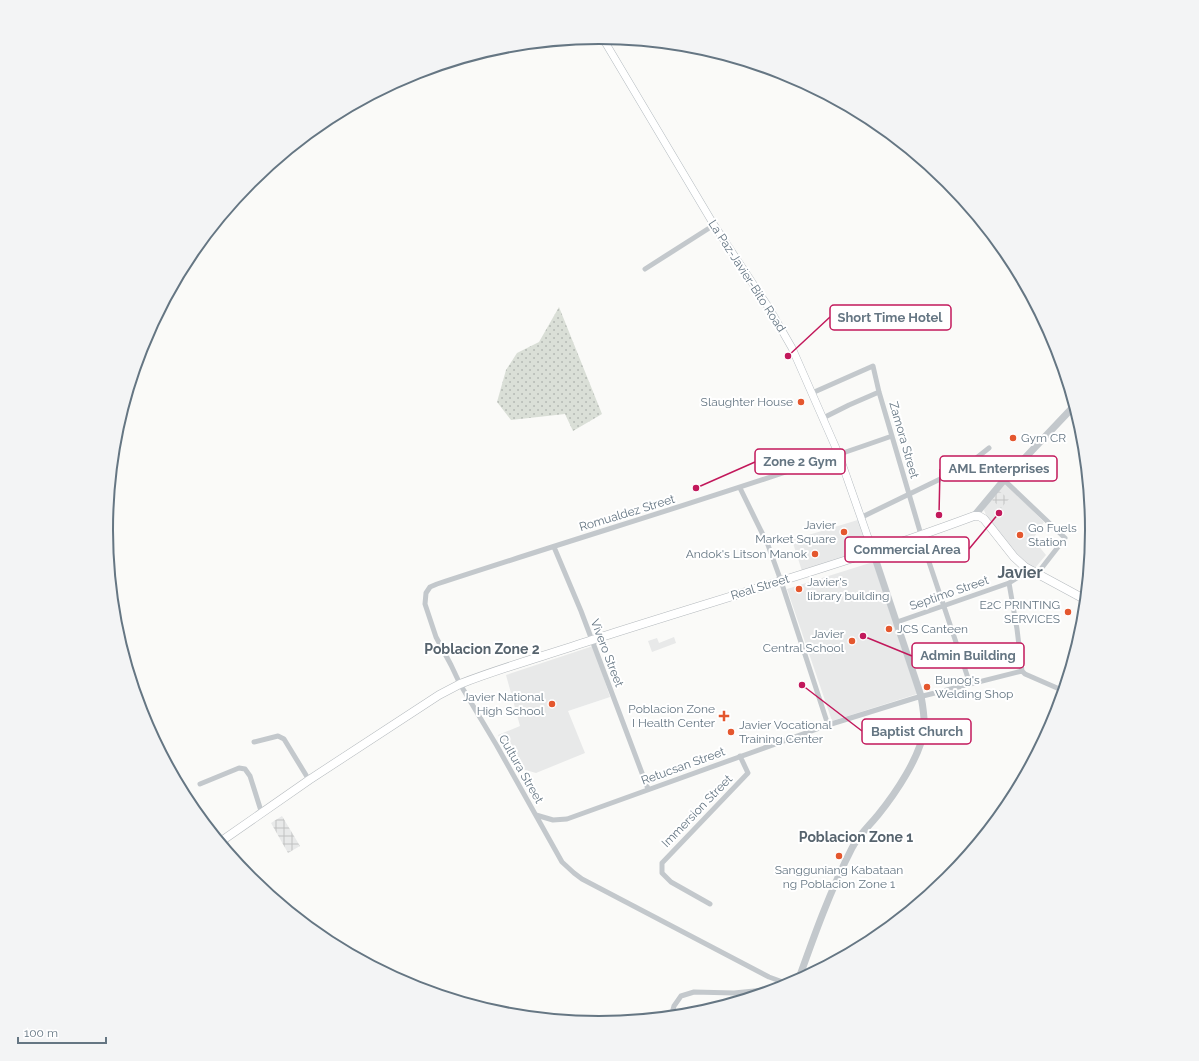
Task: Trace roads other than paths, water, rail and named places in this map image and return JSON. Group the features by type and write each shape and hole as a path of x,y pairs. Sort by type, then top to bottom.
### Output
{"main road":[{"name":"La Paz-Javier-Bito Road","path":"606,44 714,225 751,279 786,337 839,455 873,552"},
{"name":"Real Street","path":"224,839 262,814 309,780 439,695 460,684 922,536 974,516"},
{"path":"974,516 979,516 984,519 1014,557 1027,569 1081,598"}],"street":[{"path":"645,269 714,225"},
{"name":"Zamora Street","path":"812,393 873,366 922,536"},
{"path":"823,418 880,392"},
{"path":"974,516 1004,480 1070,410"},
{"name":"Romualdez Street","path":"425,604 426,593 430,587 437,584 527,554 554,547 740,488 892,436"},
{"path":"862,517 965,467 989,448"},
{"path":"1004,480 1065,538 1037,574"},
{"path":"740,488 768,545 828,725"},
{"path":"922,536 970,684"},
{"name":"Vivero Street","path":"554,547 581,611 591,641 648,789"},
{"path":"801,973 832,890 853,846 886,804 914,758 921,744 924,731 925,718 921,696 873,552"},
{"name":"Septimo Street","path":"897,622 1009,583 1023,574 1027,569"},
{"path":"1009,583 1022,671 1025,674 1059,689"},
{"name":"Cultura Street","path":"425,604 436,638 460,684 497,746 562,862 574,873 621,900 769,977 782,982"},
{"name":"Retucsan Street","path":"536,815 553,820 567,819 828,725 921,696 1022,671"},
{"path":"254,742 278,736 284,739 309,780"},
{"name":"Immersion Street","path":"710,904 671,882 662,873 662,863 748,773 740,756"},
{"path":"200,784 239,768 245,769 250,776 262,814"},
{"path":"673,1011 674,1006 681,996 694,992 734,993 757,991"}],"place":[{"name":"Short Time Hotel","path":"788,356"},
{"name":"Slaughter House","path":"801,402"},
{"name":"Gym CR","path":"1013,438"},
{"name":"Zone 2 Gym","path":"696,488"},
{"name":"Commercial Area","path":"999,513"},
{"name":"AML Enterprises","path":"939,515"},
{"name":"Javier Market Square","path":"844,532"},
{"name":"Go Fuels Station","path":"1020,535"},
{"name":"Andok's Litson Manok","path":"815,554"},
{"name":"Javier's library building","path":"799,589"},
{"name":"E2C PRINTING SERVICES","path":"1068,612"},
{"name":"JCS Canteen","path":"889,629"},
{"name":"Admin Building","path":"863,636"},
{"name":"Javier Central School","path":"852,641"},
{"name":"Baptist Church","path":"802,685"},
{"name":"Bunog's Welding Shop","path":"927,687"},
{"name":"Javier National High School","path":"552,704"},
{"name":"Poblacion Zone I Health Center","path":"724,716"},
{"name":"Javier Vocational Training Center","path":"731,732"},
{"name":"Sangguniang Kabataan ng Poblacion Zone 1","path":"839,856"}],"district":[{"name":"Javier","path":"1020,572"},
{"name":"Poblacion Zone 2","path":"482,649"},
{"name":"Poblacion Zone 1","path":"856,837"}]}
